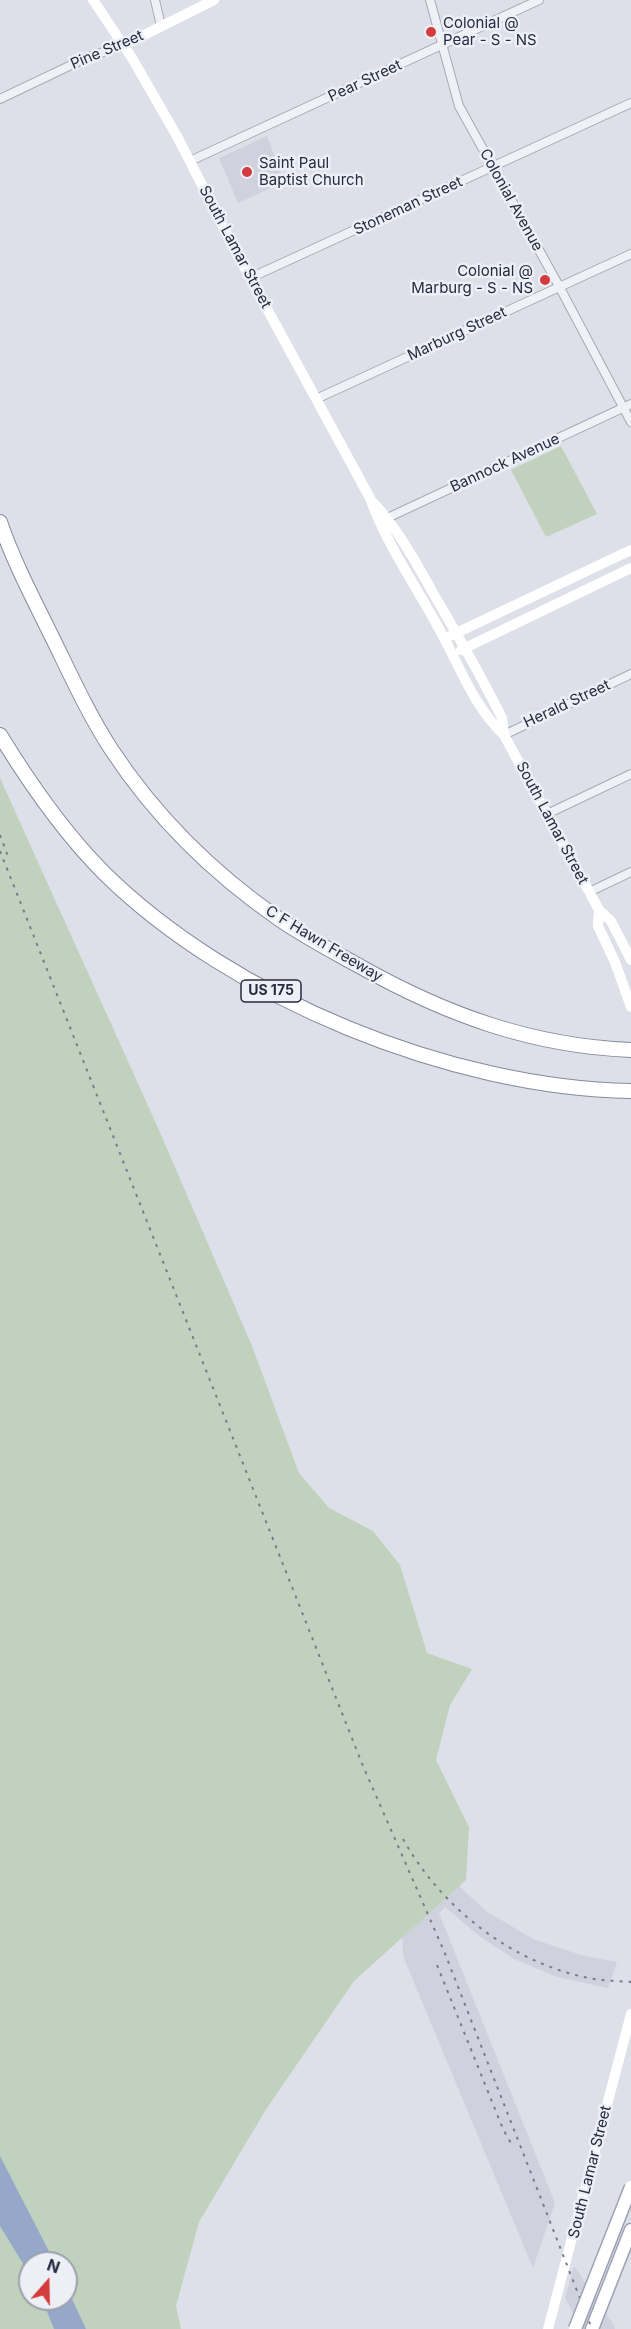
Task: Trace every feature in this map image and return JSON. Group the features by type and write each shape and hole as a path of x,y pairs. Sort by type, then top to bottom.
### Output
{"highway":[{"name":"C F Hawn Freeway","path":"0,522 21,573 88,710 112,751 171,825 229,881 280,920 389,983 441,1008 500,1029 550,1041 631,1050"},
{"name":"US 175","path":"0,735 38,795 70,836 104,873 157,920 233,971 291,1001 362,1033 455,1065 545,1085 586,1090 631,1091"}],"main road":[{"name":"South Lamar Street","path":"93,0 124,45 190,161 250,278 383,520 491,724 504,735 599,910 611,921 631,960"},
{"name":"Pine Street","path":"124,45 214,0"},
{"name":"South Lamar Street","path":"383,520 408,549 465,648 502,718 504,735"},
{"path":"444,639 631,550"},
{"path":"453,655 631,567"},
{"path":"569,579 576,594"},
{"name":"South Lamar Street","path":"599,910 598,926 620,975 631,1007"},
{"name":"South Lamar Street","path":"548,2329 631,2014"},
{"path":"575,2329 631,2187"},
{"path":"592,2329 631,2230"}],"street":[{"path":"155,0 161,26"},
{"name":"Colonial Avenue","path":"430,0 459,106 627,406 631,422"},
{"name":"Pear Street","path":"190,161 539,0"},
{"name":"Pine Street","path":"0,99 86,58 124,45"},
{"name":"Stoneman Street","path":"250,278 631,103"},
{"name":"Marburg Street","path":"316,399 631,254"},
{"name":"Bannock Avenue","path":"383,520 627,406"},
{"name":"Herald Street","path":"504,735 631,674"},
{"path":"547,814 631,774"},
{"path":"589,892 631,872"}],"shaded area":[{"name":"Saint Paul Baptist Church","path":"267,136 284,182 238,203 219,158"},
{"path":"428,1857 486,1911 533,1939 581,1955 617,1962 608,1988 557,1977 514,1959 479,1936 445,1907 439,1913 555,2203 533,2268 403,1956 400,1871"},
{"path":"574,2266 615,2329 582,2329 565,2298"}],"green space":[{"path":"561,446 597,514 546,537 511,470"},
{"path":"0,778 159,1130 252,1346 299,1473 329,1508 373,1531 400,1565 427,1653 472,1669 450,1705 436,1760 469,1827 466,1880 354,1981 265,2111 199,2222 176,2306 181,2329 0,2329"}],"water":[{"path":"0,2156 49,2251 18,2251 18,2255 0,2226"},
{"path":"47,2311 78,2311 86,2329 54,2329"}],"railway":[{"path":"0,835 9,859"},
{"path":"0,851 363,1766 444,1951 592,2329"},
{"path":"403,1839 419,1865 459,1910 483,1930 509,1947 564,1972 594,1979 631,1982"},
{"path":"437,1965 503,2129 512,2145"}],"place":[{"name":"Colonial @ Pear - S - NS","path":"431,32"},
{"name":"Saint Paul Baptist Church","path":"247,172"},
{"name":"Colonial @ Marburg - S - NS","path":"545,280"}]}
